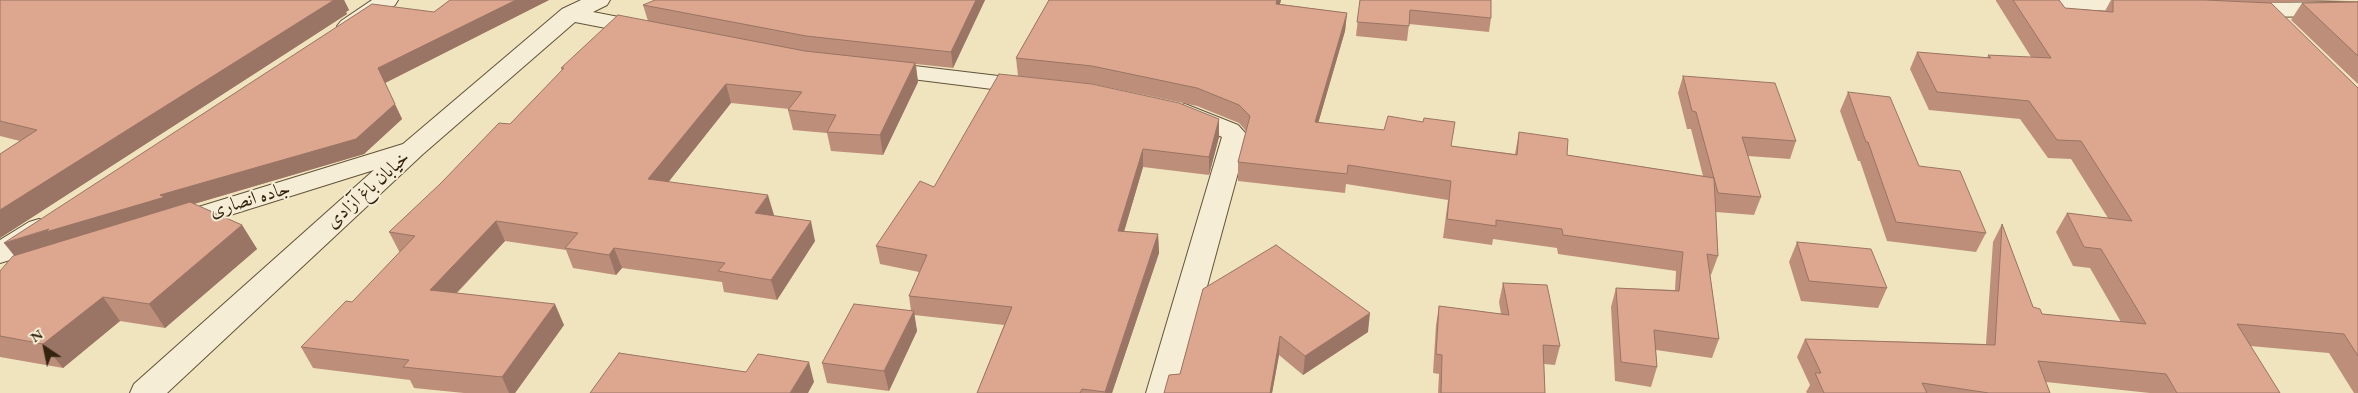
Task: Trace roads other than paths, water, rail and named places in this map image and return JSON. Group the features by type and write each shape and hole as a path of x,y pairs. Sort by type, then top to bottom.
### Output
{"street":[{"path":"329,39 386,0"},
{"name":"خیابان باغ آزادی","path":"146,393 414,148 570,14 599,0"},
{"path":"2034,0 2171,7"},
{"path":"2220,9 2268,12 2358,9"},
{"path":"2268,12 2289,32"},
{"path":"570,14 666,33"},
{"path":"859,66 1055,89"},
{"path":"1159,107 1188,113 1229,130 1235,136 1162,393"},
{"name":"جاده انصاری","path":"150,231 414,148"},
{"path":"6,268 58,216"}]}
